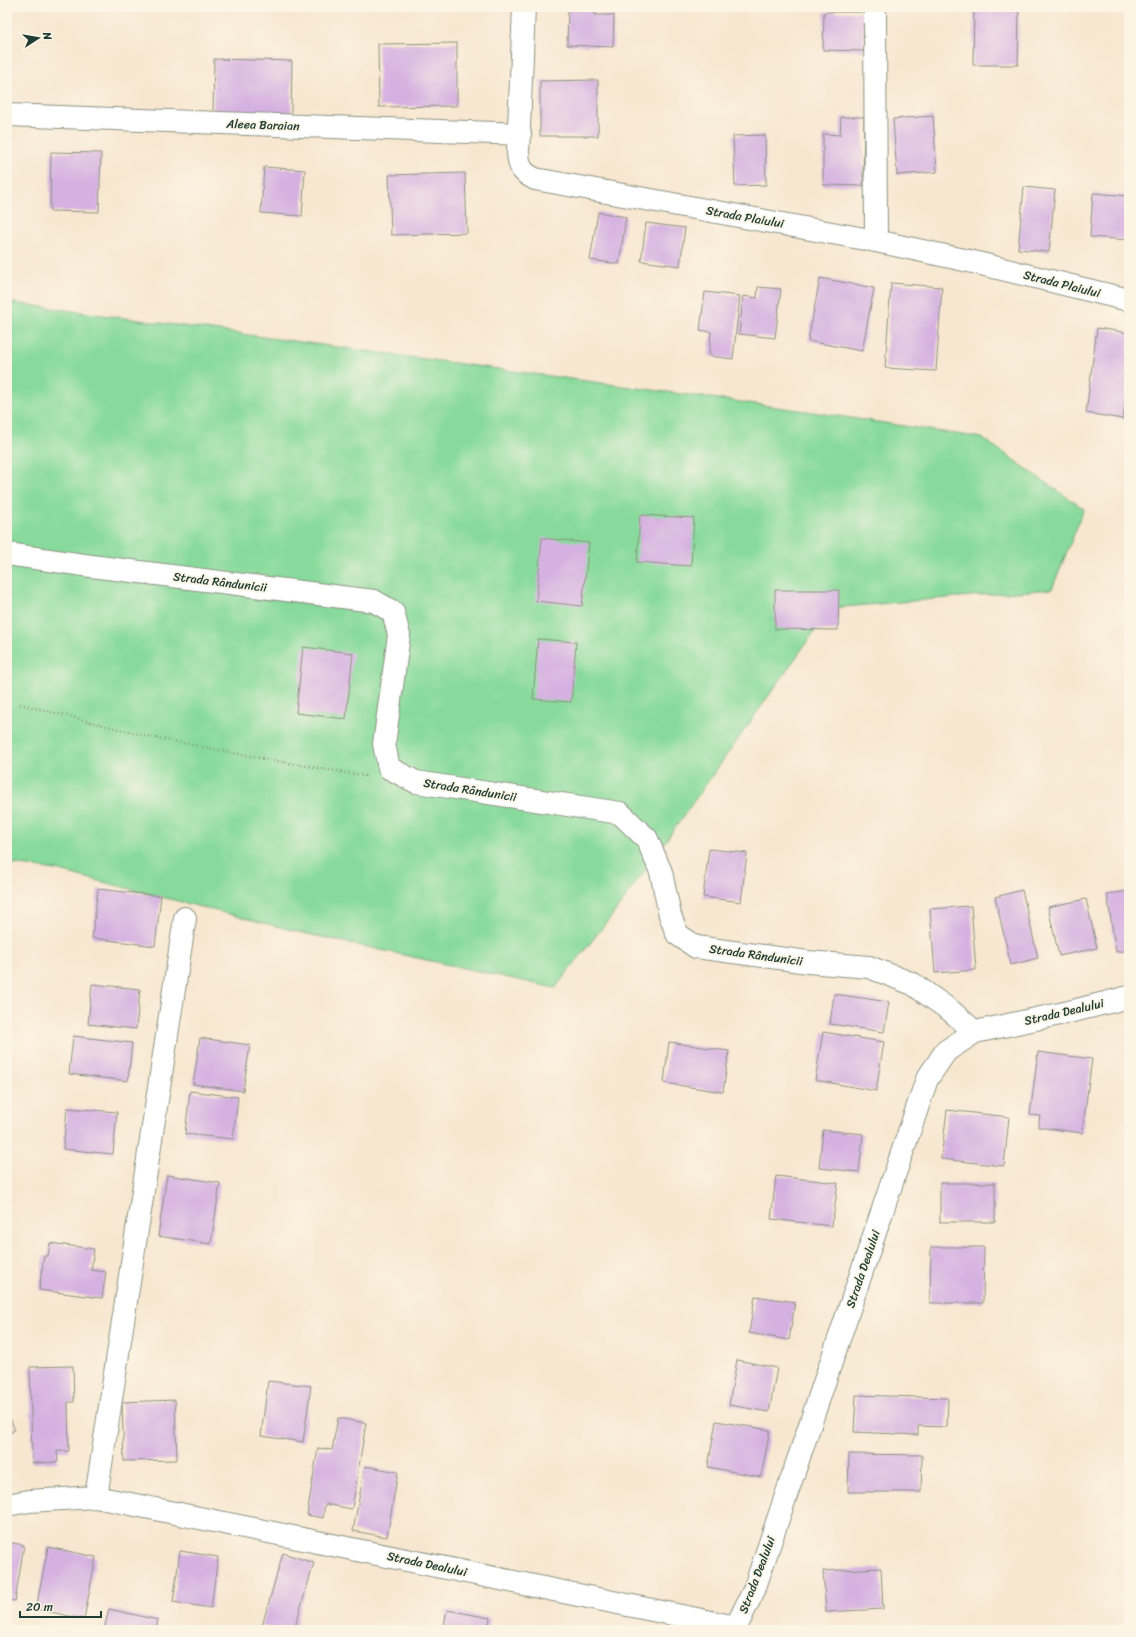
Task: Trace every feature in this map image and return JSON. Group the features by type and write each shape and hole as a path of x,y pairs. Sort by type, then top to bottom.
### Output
{"street":[{"name":"Strada Plaiului","path":"524,7 520,134 518,152 519,163 525,174 535,179 876,241 969,261 1129,300"},
{"path":"876,7 876,241"},
{"name":"Aleea Baraian","path":"7,115 520,134"},
{"name":"Strada Rândunicii","path":"7,554 91,566 374,601 393,612 399,635 384,744 389,768 416,782 620,814 647,840 661,872 670,915 677,934 696,947 808,962 869,967 914,984 951,1011 975,1032"},
{"path":"96,1497 185,918"},
{"name":"Strada Dealului","path":"7,1505 29,1501 96,1497 738,1629 750,1600 927,1079 946,1051 975,1032 1069,1012 1129,997"}],"path":[{"path":"20,704 146,736 276,762 370,776"}],"green space":[{"path":"7,302 806,411 982,438 1084,509 1052,589 831,608 621,904 555,988 303,933 56,870 7,863"}],"building":[{"path":"568,7 595,7 595,15 614,15 613,47 567,45"},
{"path":"974,7 1019,7 1018,65 973,65"},
{"path":"824,12 864,12 864,51 823,50"},
{"path":"457,43 457,106 379,107 378,44"},
{"path":"214,59 292,61 291,115 213,114"},
{"path":"598,80 598,136 540,136 540,81"},
{"path":"933,116 937,172 897,175 893,119"},
{"path":"841,117 864,117 863,186 823,185 823,134 840,135"},
{"path":"765,135 766,185 735,186 733,136"},
{"path":"51,152 101,153 99,212 50,211"},
{"path":"264,167 305,170 302,216 261,213"},
{"path":"465,173 467,233 391,235 389,175"},
{"path":"1024,187 1055,190 1049,252 1018,249"},
{"path":"1093,193 1129,196 1129,240 1090,237"},
{"path":"598,212 626,217 619,264 590,260"},
{"path":"646,223 685,228 680,266 641,261"},
{"path":"820,278 874,288 862,351 808,341"},
{"path":"891,283 942,287 936,371 885,368"},
{"path":"758,287 781,289 775,338 739,334 743,296 757,298"},
{"path":"705,292 740,296 733,359 709,356 711,332 700,330"},
{"path":"1097,328 1129,333 1129,376 1123,419 1086,413"},
{"path":"640,515 694,518 691,566 637,562"},
{"path":"542,538 589,543 582,606 536,601"},
{"path":"775,590 839,590 838,630 775,629"},
{"path":"538,639 576,642 571,702 533,699"},
{"path":"303,647 353,653 346,719 296,713"},
{"path":"709,849 747,853 741,902 703,897"},
{"path":"98,889 161,896 155,946 92,938"},
{"path":"1022,890 1038,958 1011,965 995,897"},
{"path":"1129,891 1129,950 1116,952 1107,894"},
{"path":"1086,899 1097,948 1059,956 1048,907"},
{"path":"971,906 976,970 935,973 930,909"},
{"path":"92,984 140,989 136,1029 88,1024"},
{"path":"834,994 889,1002 884,1032 830,1024"},
{"path":"823,1032 884,1042 876,1091 815,1080"},
{"path":"73,1036 132,1043 128,1081 69,1074"},
{"path":"200,1038 250,1045 243,1091 193,1084"},
{"path":"669,1042 729,1051 723,1092 664,1083"},
{"path":"1038,1052 1092,1059 1082,1133 1038,1127 1040,1116 1030,1115"},
{"path":"190,1091 238,1097 233,1139 185,1134"},
{"path":"67,1108 117,1112 113,1154 63,1149"},
{"path":"947,1110 1009,1117 1004,1166 941,1159"},
{"path":"823,1130 863,1134 859,1172 819,1168"},
{"path":"167,1175 220,1183 211,1244 158,1236"},
{"path":"776,1176 838,1183 832,1226 771,1219"},
{"path":"940,1183 995,1183 995,1222 940,1222"},
{"path":"50,1243 94,1249 91,1270 106,1272 102,1298 39,1290 44,1256 48,1256"},
{"path":"931,1247 984,1247 983,1303 930,1303"},
{"path":"755,1296 795,1302 789,1340 749,1333"},
{"path":"737,1360 777,1368 769,1412 729,1405"},
{"path":"73,1366 74,1402 68,1402 69,1451 57,1451 58,1462 32,1463 30,1367"},
{"path":"268,1381 311,1386 303,1442 261,1436"},
{"path":"856,1395 948,1398 947,1427 918,1426 918,1435 854,1432"},
{"path":"175,1400 177,1460 124,1461 122,1402"},
{"path":"7,1412 15,1430 7,1434"},
{"path":"338,1418 366,1423 352,1509 325,1504 323,1518 307,1515 318,1448 332,1450"},
{"path":"716,1421 770,1430 761,1477 708,1467"},
{"path":"849,1454 922,1455 921,1492 848,1492"},
{"path":"365,1466 398,1472 387,1537 353,1531"},
{"path":"7,1542 24,1545 15,1601 7,1600"},
{"path":"48,1547 96,1557 84,1619 36,1609"},
{"path":"180,1551 218,1557 211,1608 173,1602"},
{"path":"283,1553 314,1563 294,1630 277,1630 262,1626"},
{"path":"881,1568 883,1609 826,1612 823,1571"},
{"path":"109,1609 158,1620 156,1630 104,1630"},
{"path":"447,1610 490,1618 488,1630 443,1630"}]}
